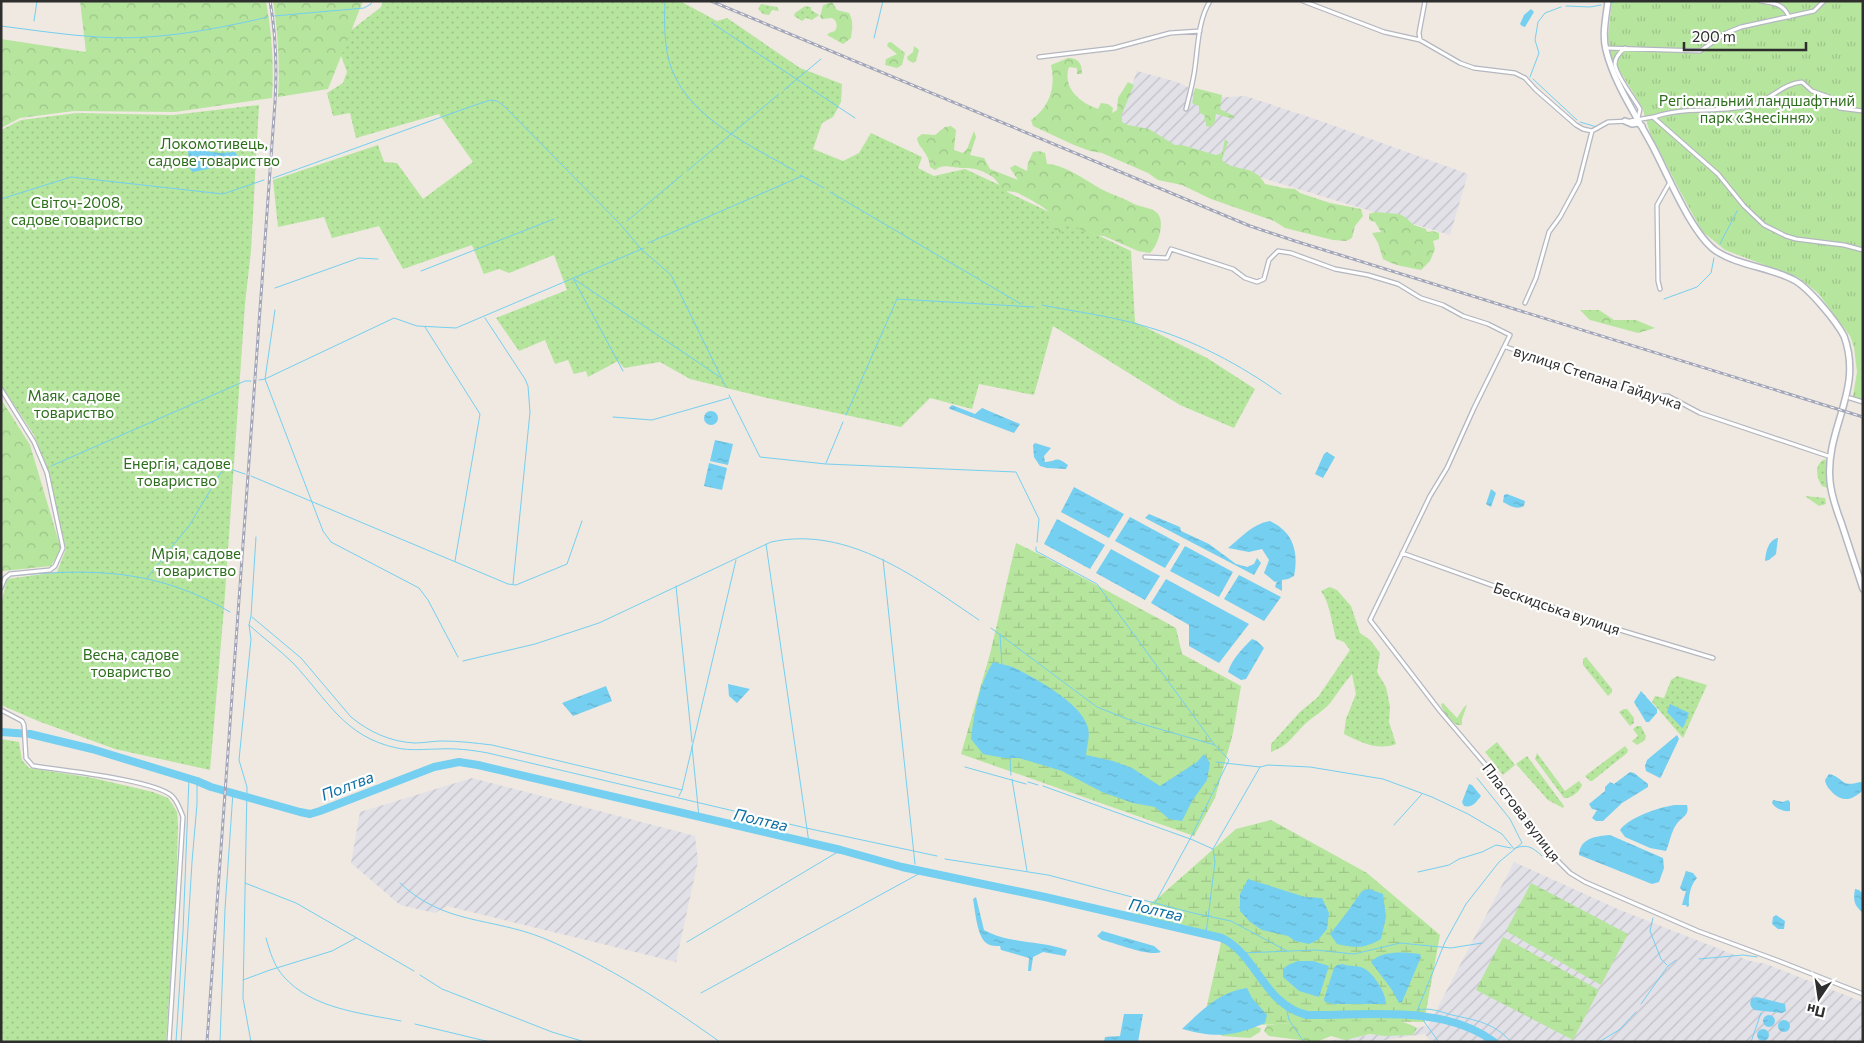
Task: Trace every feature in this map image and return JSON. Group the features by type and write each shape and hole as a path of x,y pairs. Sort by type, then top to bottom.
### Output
{"main road":[{"path":"1608,1 1604,32 1605,48 1612,69 1670,182 1703,238 1716,250 1735,260 1794,280 1812,295 1843,334 1852,351 1855,364 1854,378 1850,398 1831,457 1830,480 1832,497 1863,590"},
{"path":"1625,122 1632,116 1632,108"},
{"path":"1625,122 1638,123 1642,127"}],"street":[{"path":"1186,109 1194,76 1200,30 1206,7 1210,1"},
{"path":"1303,1 1384,32 1420,40 1460,63 1474,68 1515,73 1525,78 1536,90 1583,130 1592,131 1608,122 1625,122 1664,113 1726,109 1758,103 1793,82 1802,82 1812,90 1829,97 1839,108 1863,111"},
{"path":"1420,40 1419,33 1425,1"},
{"path":"1761,1 1778,4 1786,10 1789,17"},
{"path":"1605,48 1700,51 1726,32 1814,11 1824,1"},
{"path":"1039,57 1114,48 1170,33 1200,30"},
{"path":"1626,48 1620,53 1615,65 1640,109 1638,119"},
{"path":"1653,117 1718,174 1744,206 1764,225 1796,239 1844,245 1863,250"},
{"path":"1525,303 1536,278 1549,232 1560,217 1578,182 1592,131"},
{"path":"1660,289 1658,281 1658,205 1670,182"},
{"path":"1145,257 1167,258 1171,249 1233,269 1245,278 1257,282 1264,279 1269,260 1278,251 1291,253 1335,269 1368,275 1398,284 1421,298 1443,305 1463,316 1488,324 1510,335 1506,347 1474,408 1447,468 1430,496 1402,553"},
{"name":"вулиця Степана Гайдучка","path":"1506,347 1651,396 1668,396 1700,413 1831,457"},
{"path":"1,389 32,436 44,466 64,548 56,566 50,570 10,574 1,588"},
{"path":"1850,398 1863,402"},
{"name":"Пластова вулиця","path":"1402,553 1370,620 1440,711 1496,777 1547,850 1570,873 1585,882 1698,931 1863,994"},
{"name":"Бескидська вулиця","path":"1402,553 1600,624 1713,658"},
{"path":"1,710 22,721 26,758 33,766 125,780 159,789 171,795 179,805 183,817 169,1042"}],"shaded area":[{"path":"1137,71 1177,82 1210,98 1245,96 1468,174 1450,235 1239,171 1118,124"},
{"path":"472,778 695,836 698,861 676,962 447,906 435,913 400,905 351,863 360,812"},
{"path":"1514,862 1620,910 1750,961 1766,964 1863,1002 1863,1042 1431,1042 1425,1034 1371,1042 1322,1042 1428,1026"}],"green space":[{"path":"80,1 266,1 272,49 272,98 175,112 74,111 20,118 1,128 1,39 86,52"},
{"path":"273,1 363,1 328,89 278,97 278,49"},
{"path":"383,1 680,1 717,21 727,18 800,68 842,84 841,102 833,117 822,123 813,149 843,161 859,153 871,133 922,157 918,168 934,176 965,169 1008,189 1007,192 1131,251 1135,322 1207,358 1255,389 1234,428 1180,405 1053,326 1034,395 979,384 972,409 930,398 901,427 690,379 660,362 624,368 618,361 588,377 586,371 574,374 568,360 555,364 545,340 519,351 496,318 567,290 554,255 509,273 499,269 484,274 472,245 403,269 379,226 332,238 324,217 278,227 273,180 378,145 384,162 397,163 423,199 473,162 439,114 356,138 350,113 333,116 327,93 343,83 347,72 336,42 381,7"},
{"name":"Регіональний ландшафтний парк «Знесіння»","path":"1612,1 1863,1 1863,401 1853,396 1857,372 1854,347 1850,336 1818,293 1799,278 1725,250 1702,231 1650,133 1642,107 1611,57 1608,37"},
{"path":"832,2 837,10 849,13 852,19 851,38 843,44 827,35 835,31 836,22 832,18 822,19 820,17 823,5"},
{"path":"761,4 777,7 779,11 772,10 769,15 763,14 758,9"},
{"path":"805,6 811,7 811,10 819,15 812,20 806,18 802,21 794,16 795,13"},
{"path":"891,42 905,53 902,65 897,68 885,65 886,59 897,54 887,46"},
{"path":"914,46 919,50 916,61 913,63 907,57 913,52"},
{"path":"1068,58 1077,60 1082,70 1082,74 1077,74 1077,68 1069,67 1067,75 1070,88 1085,103 1098,109 1101,103 1108,104 1113,108 1112,113 1117,110 1118,98 1128,82 1134,85 1122,114 1122,122 1149,129 1175,145 1182,145 1216,155 1222,153 1225,139 1228,142 1222,160 1227,164 1255,173 1261,177 1265,184 1295,189 1300,193 1330,203 1361,209 1363,216 1355,226 1352,238 1346,241 1333,240 1285,228 1274,221 1211,199 1182,185 1158,180 1148,173 1102,153 1074,145 1033,126 1031,120 1043,109 1050,96 1053,81 1051,65"},
{"path":"1195,88 1222,95 1220,109 1234,116 1234,119 1216,114 1213,125 1211,127 1206,126 1205,116 1199,112 1199,106 1192,103"},
{"path":"259,105 251,251 245,304 224,608 210,770 115,749 38,721 1,705 1,604 7,579 57,572 66,549 47,467 34,435 1,385 1,130 21,120 77,113 173,115"},
{"path":"951,126 956,130 954,150 963,153 967,149 974,131 976,137 970,155 984,158 990,169 1018,180 1010,168 1015,165 1027,171 1033,152 1039,151 1045,153 1047,164 1068,170 1107,192 1134,204 1154,210 1158,214 1161,223 1156,245 1150,253 1138,251 1104,236 1091,235 1067,222 1061,233 1056,236 1054,228 1050,231 1048,225 1050,213 1047,210 1018,193 1004,190 993,177 976,169 946,166 935,170 930,167 928,158 919,145 917,138 922,134 935,135 945,127"},
{"path":"1375,212 1399,214 1414,225 1426,229 1427,232 1439,233 1439,239 1433,241 1435,249 1430,261 1421,270 1397,265 1383,259 1378,243 1372,233 1381,232 1375,222 1369,220 1369,214"},
{"path":"1580,310 1599,310 1614,320 1636,320 1655,328 1638,333 1590,320"},
{"path":"1,399 30,445 61,549 51,566 3,571 1,575"},
{"path":"1825,459 1827,463 1828,488 1822,486 1817,475 1819,464"},
{"path":"1805,496 1825,498 1826,504 1819,506"},
{"path":"1016,543 1176,628 1182,654 1241,686 1233,733 1215,798 1194,836 961,754 990,654"},
{"path":"1330,587 1337,590 1351,606 1360,633 1370,640 1380,653 1377,672 1386,687 1390,707 1389,722 1396,744 1383,747 1376,746 1363,743 1344,734 1346,719 1356,694 1352,674 1328,705 1307,722 1286,744 1271,752 1271,744 1300,712 1318,697 1350,650 1344,642 1336,639 1329,608 1321,591"},
{"path":"1586,657 1612,689 1608,696 1583,665 1583,659"},
{"path":"1677,676 1707,685 1683,738 1652,702 1655,696 1664,698 1671,680"},
{"path":"1443,703 1457,718 1467,705 1462,725 1457,725 1447,716 1441,704"},
{"path":"1627,709 1634,718 1634,723 1630,726 1619,712"},
{"path":"1641,726 1646,736 1645,740 1637,745 1632,741 1638,736 1633,729"},
{"path":"1,739 19,742 22,760 29,768 93,778 153,792 168,798 177,812 176,895 166,1042 1,1042"},
{"path":"1497,742 1515,765 1503,775 1485,752"},
{"path":"1625,746 1628,750 1627,753 1592,781 1585,776"},
{"path":"1537,753 1565,791 1579,781 1582,785 1579,790 1572,796 1564,798 1535,759"},
{"path":"1527,756 1564,806 1563,808 1548,800 1516,764"},
{"path":"1271,820 1367,873 1440,935 1424,1022 1340,1021 1234,1026 1204,1019 1222,938 1131,916 1158,898 1236,829"},
{"path":"1531,883 1628,934 1601,985 1506,931"},
{"path":"1503,937 1599,990 1573,1040 1476,990"},
{"path":"1342,1019 1390,1019 1417,1028 1413,1035 1384,1036 1370,1034 1345,1040 1331,1036 1316,1042 1269,1036 1264,1031 1267,1025"},
{"path":"1261,1028 1260,1032 1250,1038 1222,1036 1217,1031"}],"water":[{"path":"1531,9 1534,12 1525,27 1522,26 1520,24 1524,15"},
{"path":"191,149 220,153 235,152 237,163 193,172 190,169 188,151"},
{"path":"952,405 975,414 982,408 1020,424 1014,433 950,409"},
{"path":"711,411 716,413 718,418 716,423 711,425 706,423 704,418 706,413"},
{"path":"715,440 733,444 728,465 710,461"},
{"path":"1035,443 1051,448 1044,456 1045,462 1060,460 1068,465 1066,469 1040,466 1034,457 1033,445"},
{"path":"1327,452 1335,457 1323,478 1315,474 1324,454"},
{"path":"709,463 727,468 722,490 704,486"},
{"path":"1074,487 1124,514 1109,538 1061,512"},
{"path":"1491,489 1496,493 1491,507 1486,504"},
{"path":"1507,494 1525,501 1524,506 1516,508 1503,502 1504,495"},
{"path":"1149,514 1180,527 1181,531 1209,544 1236,564 1247,567 1254,564 1257,558 1261,563 1254,575 1145,518"},
{"path":"1130,517 1180,544 1165,568 1115,541"},
{"path":"1057,519 1105,545 1090,569 1044,544"},
{"path":"1270,521 1278,525 1289,537 1295,551 1294,576 1282,580 1282,591 1275,587 1277,581 1275,582 1264,573 1269,560 1262,549 1249,552 1228,548 1252,528"},
{"path":"1778,538 1776,554 1765,561 1770,544"},
{"path":"1185,546 1233,572 1219,597 1170,571"},
{"path":"1111,549 1160,576 1145,600 1096,573"},
{"path":"1239,575 1281,597 1264,621 1224,599"},
{"path":"1166,579 1249,624 1219,663 1189,646 1189,625 1151,603"},
{"path":"1252,639 1264,648 1246,679 1241,680 1228,672 1235,658"},
{"path":"993,662 1015,668 1034,678 1056,692 1075,708 1082,716 1088,729 1089,736 1086,755 1113,761 1132,768 1160,786 1197,762 1204,754 1210,763 1207,780 1192,801 1182,821 1169,819 1155,807 1133,803 1102,792 1062,771 1019,758 1004,758 983,754 971,739 981,689"},
{"path":"728,684 750,689 737,703 729,696"},
{"path":"606,686 612,701 573,716 562,703"},
{"path":"1641,691 1657,709 1657,713 1649,722 1646,722 1634,702"},
{"path":"1670,704 1689,713 1682,728 1667,712"},
{"path":"1677,735 1679,739 1661,777 1646,771 1647,760"},
{"path":"1630,772 1648,784 1648,787 1622,803 1603,821 1596,821 1592,818 1597,810 1592,809 1589,804 1605,791 1605,787 1610,782 1614,784"},
{"path":"1829,774 1849,784 1863,783 1863,790 1849,799 1838,797 1826,784 1825,780"},
{"path":"1469,784 1481,796 1472,805 1464,806 1462,802"},
{"path":"1773,800 1783,802 1788,800 1790,802 1790,811 1777,808 1772,803"},
{"path":"1674,805 1687,805 1688,809 1675,827 1666,851 1650,848 1625,837 1620,830 1630,821 1644,814"},
{"path":"1610,835 1663,858 1664,868 1659,882 1652,884 1579,855 1582,845 1586,841 1594,837"},
{"path":"1686,871 1693,873 1697,878 1692,887 1689,906 1687,907 1682,905 1686,891 1680,888"},
{"path":"1248,879 1305,897 1322,898 1329,913 1327,929 1318,940 1309,944 1295,941 1288,936 1262,930 1250,922 1240,911 1240,894"},
{"path":"1369,889 1383,894 1386,917 1381,939 1369,945 1359,947 1337,944 1330,934 1362,891"},
{"path":"1855,889 1863,894 1863,913 1855,902"},
{"path":"976,897 984,930 1004,938 1067,950 1065,956 1043,952 1033,957 1031,971 1028,971 1029,958 1001,950 1000,946 988,944 982,938 973,899"},
{"path":"1776,915 1785,921 1784,929 1778,929 1772,924 1773,917"},
{"path":"1102,931 1154,946 1161,952 1148,953 1102,940 1097,936"},
{"path":"1384,954 1420,954 1421,957 1402,1002 1399,1003 1392,990 1371,962"},
{"path":"1298,961 1313,961 1329,966 1319,997 1299,991 1283,977 1283,969"},
{"path":"1337,965 1361,967 1371,974 1382,989 1386,1004 1333,1004 1325,1002 1324,999 1334,968"},
{"path":"1247,988 1252,998 1267,1015 1265,1023 1254,1028 1224,1035 1204,1034 1182,1029 1219,998 1228,993"},
{"path":"1757,997 1785,1004 1786,1011 1782,1013 1754,1010 1750,1001 1752,998"},
{"path":"1124,1014 1143,1014 1138,1042 1104,1042 1105,1037 1120,1036"},
{"path":"1769,1015 1775,1021 1769,1027 1763,1021"},
{"path":"1784,1020 1790,1026 1784,1032 1778,1026"},
{"path":"1763,1029 1769,1035 1763,1041 1757,1035"}],"waterway":[{"path":"34,21 37,1"},
{"path":"274,16 364,8 371,4 372,1"},
{"path":"665,1 666,45 669,62 681,87 693,103 724,130 795,171"},
{"path":"874,38 883,1"},
{"path":"1610,3 1618,1"},
{"path":"1566,6 1590,7 1601,5"},
{"path":"1530,77 1539,53 1535,40 1538,22 1545,13 1561,7"},
{"path":"1,26 61,34 118,38 183,33 268,17"},
{"path":"712,23 855,118"},
{"path":"784,90 821,59"},
{"path":"1533,79 1577,120"},
{"path":"687,171 779,94"},
{"path":"273,178 490,100 497,101 621,225 641,249 671,275 726,387"},
{"path":"1580,122 1597,127"},
{"path":"627,221 682,175"},
{"path":"800,175 824,188"},
{"path":"648,243 802,176"},
{"path":"1,199 71,177 223,194 264,180"},
{"path":"830,192 1021,304"},
{"path":"1720,244 1737,211"},
{"path":"421,271 554,219"},
{"path":"259,380 265,379 394,318 417,326 456,328 644,248"},
{"path":"275,288 359,258 378,259"},
{"path":"1664,299 1697,287 1711,273 1714,258"},
{"path":"574,279 720,377"},
{"path":"574,280 623,371"},
{"path":"846,415 897,299 1034,307"},
{"path":"1042,305 1119,319 1162,331 1216,354 1281,394"},
{"path":"275,310 265,379 323,531 331,542 419,588 428,600 458,657"},
{"path":"485,318 528,386 530,412 513,584"},
{"path":"425,327 480,414 455,561"},
{"path":"51,466 245,381 251,381"},
{"path":"729,395 760,457 826,464 1016,472 1039,519 1037,542"},
{"path":"613,417 652,420 729,398"},
{"path":"826,463 843,422"},
{"path":"170,549 189,526 223,469 230,469 245,474"},
{"path":"251,476 508,584 516,585 567,564 582,521"},
{"path":"251,1042 243,998 247,787 239,760 251,639 249,625 256,537"},
{"path":"463,661 535,644 599,623 771,542 800,539 828,541 855,548 881,559 932,588 979,620"},
{"path":"766,544 809,843"},
{"path":"1036,547 1036,551 1097,584 1214,744"},
{"path":"147,578 165,556"},
{"path":"883,559 915,864"},
{"path":"679,796 682,790 736,560"},
{"path":"10,576 69,572 124,575 177,587 230,612"},
{"path":"676,586 692,742"},
{"path":"252,617 301,658 351,717 381,735 397,741 415,743 448,741 492,745 682,790"},
{"path":"249,625 293,663 327,703 350,726 379,743 397,748 457,749 488,753 806,828 937,856"},
{"path":"991,628 1097,707 1135,722 1215,745 1229,760 1190,839 1155,903"},
{"path":"1000,634 1002,665"},
{"name":"Полтва","path":"1,732 30,734 92,749 211,787 310,814 434,767 459,762 478,765 841,850 902,867 1045,897 1222,938 1244,956 1270,991 1292,1010 1307,1015 1379,1014 1428,1017 1452,1022 1474,1030 1494,1042"},
{"path":"692,746 699,817"},
{"path":"1010,758 1011,775"},
{"path":"1216,762 1260,767"},
{"path":"1206,934 1215,862 1213,849 1260,767 1268,765 1310,767 1383,779 1432,797 1468,814 1502,834 1514,849"},
{"path":"965,767 1026,784"},
{"path":"176,1042 183,932 189,778"},
{"path":"1415,1016 1445,942 1466,904 1499,862 1522,843 1510,819 1477,778"},
{"path":"1012,779 1027,871"},
{"path":"181,1042 197,781"},
{"path":"1028,782 1038,785"},
{"path":"1043,786 1213,849"},
{"path":"220,1042 225,909 233,792"},
{"path":"1394,825 1422,794"},
{"path":"1418,872 1449,865 1459,859 1482,852 1496,845 1511,848"},
{"path":"1515,848 1530,847 1542,856"},
{"path":"687,942 841,850"},
{"path":"945,859 1048,875 1193,913 1231,921 1287,951"},
{"path":"701,993 924,871"},
{"path":"245,883 296,903 414,971"},
{"path":"400,883 417,897 451,913 524,931 566,948 656,998 720,1042"},
{"path":"1653,918 1650,931 1661,959 1667,965"},
{"path":"266,938 273,959 281,973 296,988 309,996 338,1008 401,1021"},
{"path":"243,980 332,951 356,938"},
{"path":"1241,953 1316,950 1354,954 1400,943 1451,948 1482,943"},
{"path":"1699,959 1743,955 1757,957"},
{"path":"1641,1004 1668,966 1676,960"},
{"path":"420,975 442,989 552,1032 585,1042"},
{"path":"1286,1006 1289,1020 1304,1042"},
{"path":"1418,1010 1435,1010 1484,1023 1498,1030 1511,1042"},
{"path":"1599,1042 1619,1030 1636,1012"},
{"path":"1751,1042 1761,1013"},
{"path":"1422,1017 1439,1042"},
{"path":"415,1024 490,1042"}],"railway":[{"path":"207,1042 275,102 276,51 270,1"},
{"path":"711,1 1250,226 1863,417"}],"park label":[{"name":"Локомотивець, садове товариство","path":"214,152"},
{"name":"Світоч-2008, садове товариство","path":"77,210"},
{"name":"Маяк, садове товариство","path":"74,404"},
{"name":"Енергія, садове товариство","path":"177,472"},
{"name":"Мрія, садове товариство","path":"196,562"},
{"name":"Весна, садове товариство","path":"131,662"}]}
